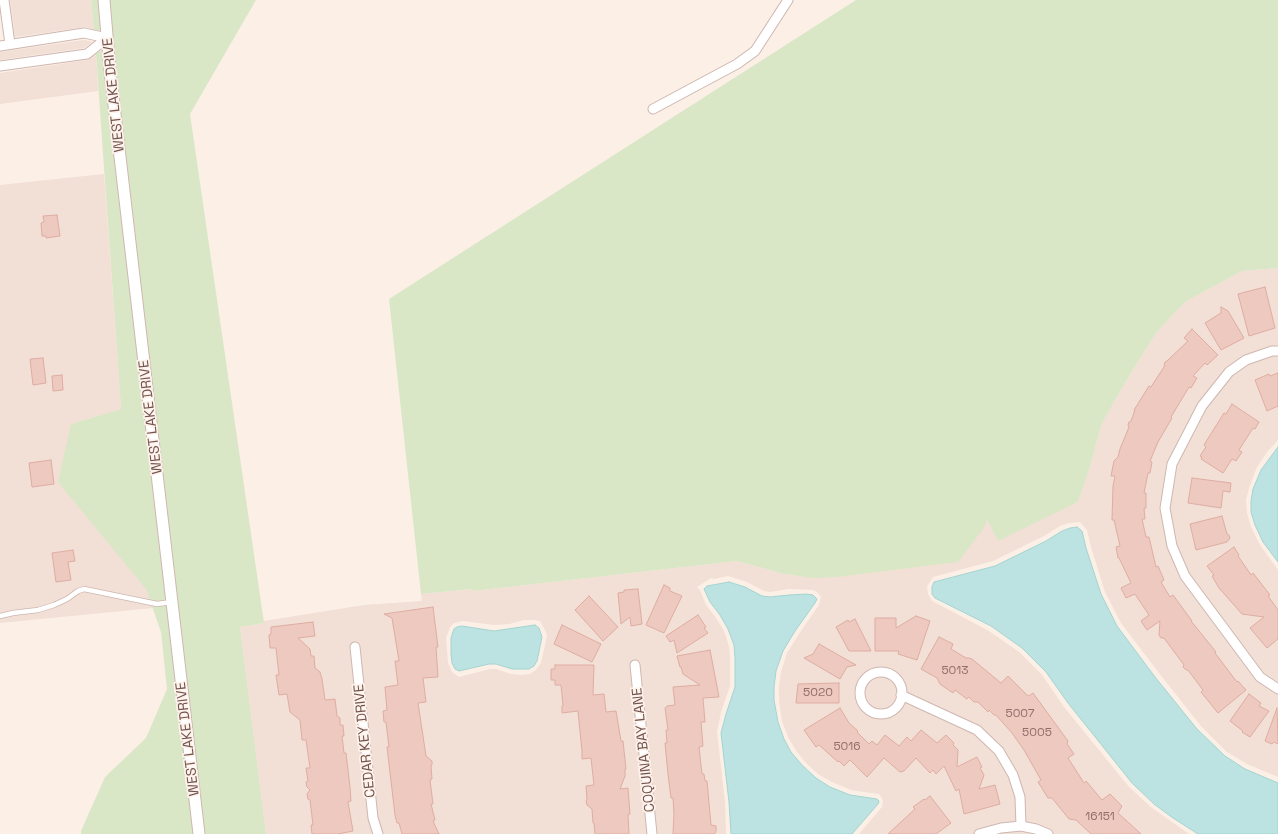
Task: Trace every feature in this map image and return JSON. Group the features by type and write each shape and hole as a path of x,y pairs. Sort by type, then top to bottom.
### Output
{"street":[{"path":"4,0 10,44"},
{"name":"WEST LAKE DRIVE","path":"104,0 107,38 199,834"},
{"path":"653,109 737,64 755,51 788,0"},
{"path":"0,46 84,34 107,38"},
{"path":"0,66 86,54 107,38"},
{"path":"1278,351 1272,351 1246,360 1229,372 1202,406 1172,464 1165,508 1172,546 1185,576 1260,677 1278,689"},
{"name":"CEDAR KEY DRIVE","path":"355,647 373,818 378,834"},
{"name":"COQUINA BAY LANE","path":"635,665 652,834"},
{"path":"877,672 883,672 895,678 899,683 901,695 895,708 882,714 869,710 861,698 860,691 866,678 877,672"},
{"path":"901,695 976,730 999,751 1013,775 1020,797 1021,826"},
{"path":"979,834 1001,828 1021,826 1036,829 1048,834"}],"lane":[{"path":"0,616 38,610 54,605 84,589 157,604 172,602"}],"shaded area":[{"path":"10,0 91,0 94,30 85,27 15,37"},
{"path":"84,40 93,42 84,48 0,60 0,52"},
{"path":"96,54 98,91 0,104 0,73 87,60"},
{"path":"104,174 121,409 71,424 146,589 153,608 0,623 0,185"},
{"path":"1278,268 1278,440 1267,452 1257,467 1246,500 1247,513 1251,527 1260,545 1278,570 1278,777 1247,764 1227,752 1201,726 1159,673 1121,623 1105,592 1087,530 1080,522 1060,526 1044,536 993,561 933,577 927,586 928,594 932,601 989,631 1019,652 1042,675 1064,707 1129,787 1152,808 1189,834 859,834 882,807 882,798 879,794 851,790 818,774 805,762 795,749 788,737 782,721 779,700 781,672 787,653 819,605 821,597 813,590 788,589 770,592 764,591 747,582 728,576 714,579 711,578 697,587 700,590 706,605 724,631 729,646 730,686 721,712 717,732 725,802 726,834 266,834 240,627 264,623 264,621 364,605 422,601 421,594 473,589 473,591 737,561 784,574 818,578 987,520 998,540 1078,502 1089,470 1102,423 1156,333 1185,302 1242,271","holes":["524,620 540,621 547,636 541,663 536,670 530,674 511,674 496,669 490,669 459,677 452,672 448,663 446,638 450,627 454,623 463,621 494,625 509,624"]}],"green space":[{"path":"91,0 99,0 101,31 94,30"},
{"path":"109,0 256,0 190,114 264,623 240,627 266,834 204,834"},
{"path":"856,0 1278,0 1278,268 1242,271 1185,302 1156,333 1102,423 1089,470 1078,502 998,541 987,520 983,529 958,562 838,577 813,578 784,574 737,561 473,591 472,589 421,594 389,299"},
{"path":"103,49 194,834 81,834 105,777 146,738 167,689 161,632 146,589 58,482 71,424 121,409 96,54"}],"water":[{"path":"1278,447 1278,562 1263,542 1255,525 1251,512 1251,501 1253,489 1261,470"},
{"path":"1077,527 1082,531 1101,594 1117,626 1155,677 1197,729 1225,756 1245,769 1278,783 1278,834 1198,834 1173,818 1154,804 1132,783 1068,703 1046,672 1022,648 991,626 935,598 932,594 934,582 995,566 1046,541 1062,531"},
{"path":"729,582 745,587 762,596 770,597 806,594 813,595 817,599 783,651 776,671 774,700 778,722 784,739 791,752 802,765 816,778 830,787 850,795 877,799 879,801 852,834 731,834 721,733 735,687 734,645 728,629 710,602 704,589 707,586"},
{"path":"535,625 539,628 542,637 537,661 534,666 529,669 512,669 496,664 489,664 459,671 455,669 452,663 451,638 454,629 457,627 462,626 494,631"}],"building":[{"path":"57,215 60,236 46,238 46,236 42,236 41,223 44,222 43,216"},
{"path":"1265,287 1275,328 1249,336 1238,294"},
{"path":"1221,307 1228,311 1244,338 1221,350 1205,323 1221,313"},
{"path":"1192,329 1218,355 1207,365 1205,363 1193,376 1197,378 1191,388 1189,387 1158,442 1150,461 1152,462 1150,473 1148,473 1144,493 1146,493 1146,508 1144,508 1145,519 1142,519 1146,537 1149,537 1156,567 1158,566 1164,580 1161,582 1170,597 1173,595 1237,682 1238,681 1246,690 1218,713 1201,692 1203,690 1188,670 1183,667 1184,665 1164,638 1161,638 1159,635 1160,621 1147,630 1141,621 1149,615 1135,594 1126,598 1121,588 1131,583 1118,558 1116,547 1120,546 1114,520 1112,520 1113,486 1115,476 1111,476 1114,461 1118,457 1134,410 1149,386 1151,387 1164,367 1165,362 1188,341 1184,338"},
{"path":"43,358 46,383 33,385 30,359"},
{"path":"1278,373 1278,406 1267,411 1255,380 1269,374 1270,376"},
{"path":"62,375 63,390 53,391 52,376"},
{"path":"1232,404 1259,422 1255,429 1253,428 1239,450 1242,452 1236,461 1232,459 1223,473 1201,459 1202,457 1200,456 1206,447 1204,445 1224,413 1226,414"},
{"path":"51,460 54,484 32,487 29,463"},
{"path":"1192,478 1231,483 1230,492 1223,491 1221,508 1188,503"},
{"path":"1222,516 1227,534 1230,538 1227,542 1196,550 1190,524"},
{"path":"1234,547 1239,555 1238,556 1251,575 1253,573 1270,595 1268,596 1278,610 1278,639 1267,648 1250,628 1264,617 1242,614 1219,588 1212,576 1214,575 1207,566"},
{"path":"73,550 75,561 68,562 71,580 56,582 52,553"},
{"path":"664,585 670,588 670,591 682,596 664,633 646,625"},
{"path":"638,589 642,624 631,626 630,617 621,624 618,593 624,592 624,590"},
{"path":"589,596 618,627 603,641 575,610"},
{"path":"433,607 438,647 436,647 438,677 423,678 426,702 418,703 426,756 432,761 432,779 430,780 433,804 431,804 435,820 433,821 439,834 402,834 395,815 387,747 389,747 383,711 387,710 385,687 398,685 395,661 399,661 392,618 384,614"},
{"path":"698,615 708,633 677,653 674,640 670,642 666,636"},
{"path":"916,616 930,621 917,660 898,654 899,651 875,651 875,618 896,618 896,628"},
{"path":"855,619 871,651 849,651 836,627 848,620 849,622"},
{"path":"313,622 315,636 298,638 310,649 311,656 314,656 315,668 320,672 322,679 325,700 335,699 337,716 340,718 340,725 343,725 344,736 342,736 344,753 346,753 351,801 348,802 353,831 338,834 312,834 311,825 313,825 310,800 308,799 307,794 310,790 307,787 306,782 308,781 306,768 310,768 306,740 302,740 300,720 290,712 287,694 279,695 276,675 279,675 276,648 270,648 269,635 271,634 271,627"},
{"path":"562,625 601,644 592,662 554,644"},
{"path":"939,637 953,644 951,649 966,658 972,659 1001,683 1008,676 1027,695 1029,696 1033,693 1068,741 1067,744 1074,754 1068,758 1084,783 1086,781 1102,800 1110,794 1122,806 1118,813 1141,834 1091,834 1076,820 1069,819 1052,798 1048,798 1038,782 1041,780 1024,750 1012,733 996,715 989,710 988,712 978,702 974,702 969,697 967,699 955,690 953,693 940,684 937,678 921,669"},
{"path":"819,644 856,665 847,667 840,679 804,658 813,654"},
{"path":"710,650 719,697 703,698 705,722 701,722 703,746 699,747 702,774 704,774 705,781 707,781 711,825 716,826 716,832 714,834 673,834 673,798 671,798 665,743 667,743 666,730 668,730 665,708 667,706 675,705 673,687 700,685 683,674 677,656"},
{"path":"555,665 594,665 593,695 604,694 606,712 616,711 621,741 623,741 626,769 620,789 628,788 630,814 628,815 629,834 595,834 592,809 587,805 586,800 586,786 594,785 591,758 582,759 578,711 562,713 563,705 561,685 555,685 555,680 551,680 551,669 555,669"},
{"path":"839,683 839,703 796,703 798,684"},
{"path":"1249,694 1261,703 1259,706 1269,711 1250,737 1230,721"},
{"path":"840,708 849,723 869,744 872,741 877,745 885,735 899,746 907,737 911,741 921,730 937,743 946,735 954,743 953,745 958,750 957,767 977,757 984,775 979,789 995,785 1000,804 964,814 959,789 956,791 944,766 936,774 933,770 930,773 916,758 904,771 900,772 884,758 867,777 850,760 844,766 819,745 816,747 804,730"},
{"path":"1277,708 1278,744 1274,742 1272,744 1265,741"},
{"path":"930,796 951,823 936,834 888,834 915,809 913,807"}]}
